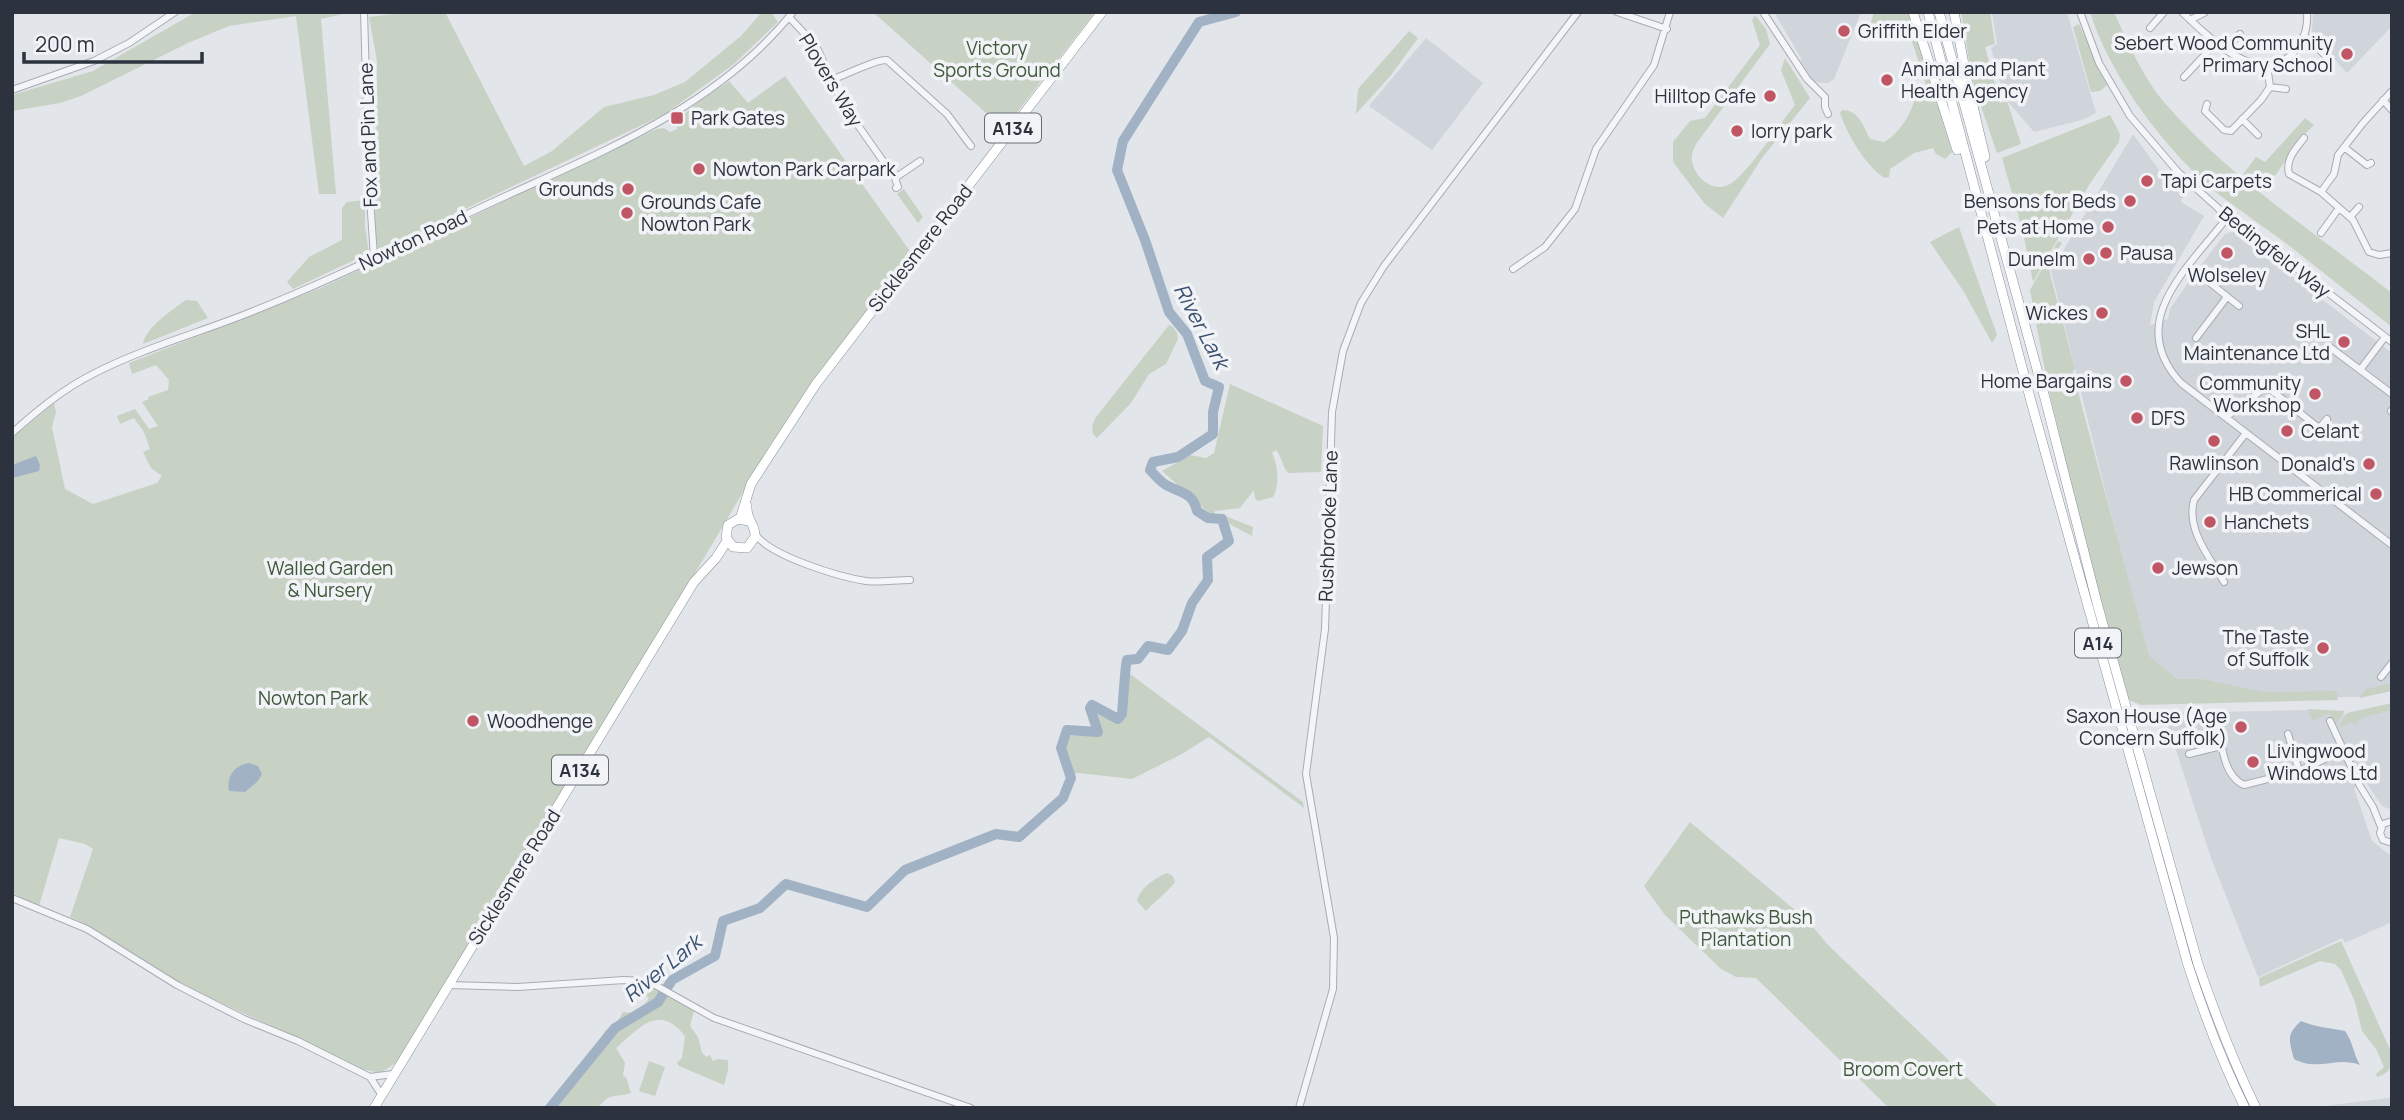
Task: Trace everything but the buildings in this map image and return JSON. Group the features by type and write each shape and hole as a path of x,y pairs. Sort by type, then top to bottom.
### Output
{"highway":[{"name":"Sicklesmere Road","path":"448,985 694,582 730,544 726,533 728,526 744,520 751,484 816,384 1102,12"},
{"path":"1913,12 1957,148 1969,173"},
{"name":"A14","path":"1927,12 2188,965 2209,1027 2245,1108"},
{"name":"A14","path":"1939,12 2046,402 2096,603 2198,964 2218,1022 2256,1108"},
{"path":"1954,12 1993,191 1995,214"},
{"path":"730,544 742,549 754,540 755,528 744,520"},
{"name":"A134","path":"374,1108 448,985"}],"street":[{"path":"12,90 94,61 129,43 175,12"},
{"name":"Fox and Pin Lane","path":"364,12 374,257"},
{"name":"Rushbrooke Lane","path":"1298,1108 1333,989 1334,938 1306,774 1325,629 1332,412 1343,351 1361,303 1384,266 1578,12"},
{"path":"1617,12 1667,29"},
{"path":"1513,269 1545,247 1575,209 1595,149 1654,65 1670,12"},
{"path":"1763,12 1807,79 1825,97 1828,114"},
{"name":"Bedingfeld Way","path":"2080,12 2099,63 2130,116 2178,172 2218,208 2226,219 2244,228 2392,342"},
{"path":"2150,27 2164,12"},
{"path":"2182,12 2232,54 2252,63 2267,65 2290,57 2298,47 2304,35 2308,12"},
{"path":"2190,20 2204,13"},
{"name":"Nowton Road","path":"12,433 45,404 92,374 122,360 317,286 668,117 726,78 791,15"},
{"name":"Plovers Way","path":"791,15 816,46 843,104 895,178 896,188"},
{"path":"2232,54 2242,42 2240,34"},
{"path":"2304,35 2328,58 2321,64"},
{"path":"2184,78 2216,43"},
{"path":"832,79 856,72 876,61 887,60 947,114 971,142"},
{"path":"2207,104 2205,111 2224,130 2231,131 2270,87 2267,65"},
{"path":"2270,87 2286,89"},
{"path":"2321,192 2334,174 2336,160 2344,147 2392,91"},
{"path":"2383,100 2392,110"},
{"path":"2242,119 2258,135"},
{"path":"2304,138 2289,159 2289,174 2321,192 2350,217 2358,226 2369,252 2379,255 2392,253"},
{"path":"2344,147 2367,164 2371,163"},
{"path":"895,178 920,160"},
{"path":"2350,217 2359,207"},
{"path":"2321,233 2339,208"},
{"path":"2226,219 2174,285 2162,307 2158,328 2165,362 2181,383 2392,545"},
{"path":"2189,266 2239,306"},
{"path":"2196,338 2227,297"},
{"path":"2360,370 2385,337"},
{"path":"2331,348 2392,394"},
{"path":"2226,418 2262,390 2271,390 2319,428"},
{"path":"2313,436 2327,419"},
{"path":"2224,582 2193,527 2192,509 2194,500 2246,433"},
{"path":"754,540 775,552 844,576 868,581 910,580"},
{"path":"2381,677 2392,663"},
{"path":"2330,721 2360,786 2374,807 2381,827 2381,837 2391,844"},
{"path":"2221,733 2221,746 2230,770 2240,786 2314,769 2344,750"},
{"path":"2288,734 2299,771"},
{"path":"2189,754 2221,746"},
{"path":"2281,754 2291,750"},
{"path":"2374,807 2392,820"},
{"path":"2381,827 2392,820"},
{"path":"12,898 87,929 177,985 370,1077 381,1094"},
{"path":"448,985 518,988 624,979 643,981 673,994 714,1018 971,1108"},
{"path":"370,1077 393,1074"}],"shaded area":[{"path":"1774,12 1861,12 1834,79 1828,83 1814,82"},
{"path":"1992,12 2067,12 2096,113 2082,120 2034,132 2004,97 1991,48 1997,44"},
{"name":"Sebert Wood Community Primary School","path":"2313,12 2392,12 2392,26 2347,73 2312,35"},
{"path":"1426,38 1483,83 1432,150 1369,106"},
{"path":"2133,134 2169,184 2184,194 2181,202 2204,216 2154,302 2150,325 2168,319 2170,309 2192,277 2225,234 2233,231 2392,353 2392,691 2359,697 2157,700 2051,271"},
{"path":"2392,705 2392,810 2382,806 2365,781 2354,788 2372,841 2392,857 2392,922 2345,943 2342,938 2258,977 2211,858 2164,713 2306,710 2343,715"},
{"path":"2392,1095 2392,1108 2309,1108 2389,1098"}],"green space":[{"path":"196,12 352,12 321,19 336,194 319,194 296,16 229,26 188,43 81,96 60,103 12,111 12,95 93,71"},
{"path":"412,12 445,12 524,166 552,151 604,107 654,95 685,82 741,36 762,12 771,12 778,22 734,64 665,114 378,250 375,228 377,61 369,17"},
{"name":"Victory Sports Ground","path":"873,12 1095,12 1004,129"},
{"path":"1874,12 1909,12 1952,152 1945,159 1936,154 1933,148 1914,153 1890,169 1889,177 1885,178 1858,149 1840,113 1842,110 1853,113 1870,139 1884,142 1906,119 1916,89 1926,85 1909,32 1868,38"},
{"path":"1961,12 1990,12 1995,44 1985,47 2000,103 2007,101 2021,144 1997,153 1973,83"},
{"path":"2090,12 2114,12 2149,81 2188,129 2243,179 2392,293 2392,327 2226,200 2184,162 2127,90 2112,64"},
{"path":"1755,15 1766,29 1770,44 1696,144 1692,161 1698,175 1709,184 1723,187 1737,179 1764,148 1795,105 1781,70 1785,58 1810,98 1762,158 1723,218 1705,204 1673,162 1673,142 1690,121 1705,118 1760,45 1752,20"},
{"path":"2079,24 2107,85 2100,91 2091,92 2073,27"},
{"path":"1409,31 1418,38 1391,75 1356,114 1358,89"},
{"name":"Nowton Park","path":"785,76 912,254 826,363 752,477 529,853 396,1063 380,1073 362,1069 167,976 70,917 93,849 85,844 59,838 39,906 12,893 12,438 54,403 56,412 52,427 65,489 93,504 157,483 162,476 151,468 143,452 150,449 144,432 134,418 120,424 117,416 135,409 149,429 158,426 142,402 168,390 169,380 156,365 132,374 129,363 321,288 657,129 664,128 670,132 677,129 690,109 729,81 748,103"},
{"path":"2110,115 2120,134 2119,142 2089,185 2033,282 2023,232 2002,158"},
{"path":"2305,118 2314,125 2300,139 2275,176 2266,172 2249,181 2242,176 2256,157 2265,162"},
{"path":"904,189 923,217 918,223 897,194"},
{"path":"365,200 369,253 293,289 287,282 309,257 342,240 342,208 347,202"},
{"path":"1959,227 1997,335 1992,343 1964,292 1930,242"},
{"path":"2058,241 2062,243 2049,264 2050,274 2075,369 2073,371 2081,403 2149,656 2177,679 2201,679 2265,692 2337,691 2338,700 2141,705 2129,700 2096,588 2048,387 2030,290"},
{"path":"186,300 197,301 208,318 143,344 154,325"},
{"path":"1169,325 1177,333 1178,339 1166,364 1149,374 1131,403 1097,438 1093,434 1092,426 1096,417"},
{"path":"1230,384 1323,426 1321,472 1288,473 1276,450 1272,453 1277,475 1277,487 1273,497 1258,501 1254,490 1240,508 1215,511 1214,514 1218,517 1220,514 1253,527 1252,536 1209,513 1162,471 1190,455 1206,458 1214,453"},
{"path":"1126,671 1303,802 1304,808 1209,737 1132,779 1078,773 1070,775 1064,739 1094,735 1098,728 1093,717 1095,709 1114,721 1123,719 1127,692 1124,679"},
{"path":"2392,683 2392,691 2359,698 2366,689"},
{"path":"2392,703 2392,710 2364,717 2354,725 2352,722 2338,728 2347,713"},
{"path":"2308,709 2345,711 2336,724 2330,713 2313,721"},
{"path":"1690,822 1808,921 1828,945 1999,1108 1889,1108 1756,978 1736,977 1721,969 1665,915 1644,886"},
{"path":"1167,873 1173,876 1175,882 1146,911 1137,901 1141,892"},
{"path":"2341,941 2392,1054 2389,1069 2377,1077 2376,1074 2384,1067 2376,1049 2362,1031 2355,1002 2341,970 2335,964 2320,961 2260,987 2259,978"},
{"path":"647,989 658,989 694,1011 690,1026 698,1037 702,1053 707,1057 710,1055 713,1061 728,1060 724,1085 679,1066 677,1063 682,1058 685,1036 675,1026 657,1020 641,1027 616,1048 625,1063 623,1076 626,1077 631,1093 609,1098 598,1108 555,1108 606,1030 615,1025 623,1012 635,1013 643,1008 649,998 642,993"},
{"path":"649,1061 665,1067 655,1096 639,1091"}],"water":[{"path":"36,456 40,465 39,471 12,478 12,465"},
{"path":"249,763 258,766 262,774 258,781 245,792 229,791 233,772"},
{"path":"2301,1021 2345,1031 2360,1065 2343,1062 2311,1064 2294,1059 2290,1038"}],"waterway":[{"name":"River Lark","path":"550,1108 615,1028 658,1002 672,980 715,956 723,921 760,908 786,884 867,907 905,870 996,834 1019,837 1063,798 1071,778 1061,748 1067,730 1098,732 1090,708 1092,705 1118,719 1122,714 1127,660 1138,659 1148,646 1168,650 1182,631 1192,603 1208,580 1207,557 1229,541 1222,519 1208,518 1197,511 1190,497 1163,483 1150,470 1153,462 1178,457 1213,434 1213,412 1219,387 1205,381 1187,334 1169,312 1145,240 1117,170 1123,141 1199,22 1236,12"}],"place":[{"name":"Griffith Elder","path":"1844,31"},
{"name":"Sebert Wood Community Primary School","path":"2347,54"},
{"name":"Animal and Plant Health Agency","path":"1887,80"},
{"name":"Hilltop Cafe","path":"1770,96"},
{"name":"Park Gates","path":"677,118"},
{"name":"lorry park","path":"1737,131"},
{"name":"Nowton Park Carpark","path":"699,169"},
{"name":"Tapi Carpets","path":"2147,181"},
{"name":"Grounds","path":"628,189"},
{"name":"Bensons for Beds","path":"2130,201"},
{"name":"Grounds Cafe Nowton Park","path":"627,213"},
{"name":"Pets at Home","path":"2108,227"},
{"name":"Pausa","path":"2106,253"},
{"name":"Wolseley","path":"2227,253"},
{"name":"Dunelm","path":"2089,259"},
{"name":"Wickes","path":"2102,313"},
{"name":"SHL Maintenance Ltd","path":"2344,342"},
{"name":"Home Bargains","path":"2126,381"},
{"name":"Community Workshop","path":"2315,394"},
{"name":"DFS","path":"2137,418"},
{"name":"Celant","path":"2287,431"},
{"name":"Rawlinson","path":"2214,441"},
{"name":"Donald's","path":"2369,464"},
{"name":"HB Commerical","path":"2376,494"},
{"name":"Hanchets","path":"2210,522"},
{"name":"Jewson","path":"2158,568"},
{"name":"The Taste of Suffolk","path":"2323,648"},
{"name":"Woodhenge","path":"473,721"},
{"name":"Saxon House (Age Concern Suffolk)","path":"2241,727"},
{"name":"Livingwood Windows Ltd","path":"2253,762"}],"park label":[{"name":"Walled Garden & Nursery","path":"330,579"},
{"name":"Puthawks Bush Plantation","path":"1746,928"},
{"name":"Broom Covert","path":"1903,1069"}]}
